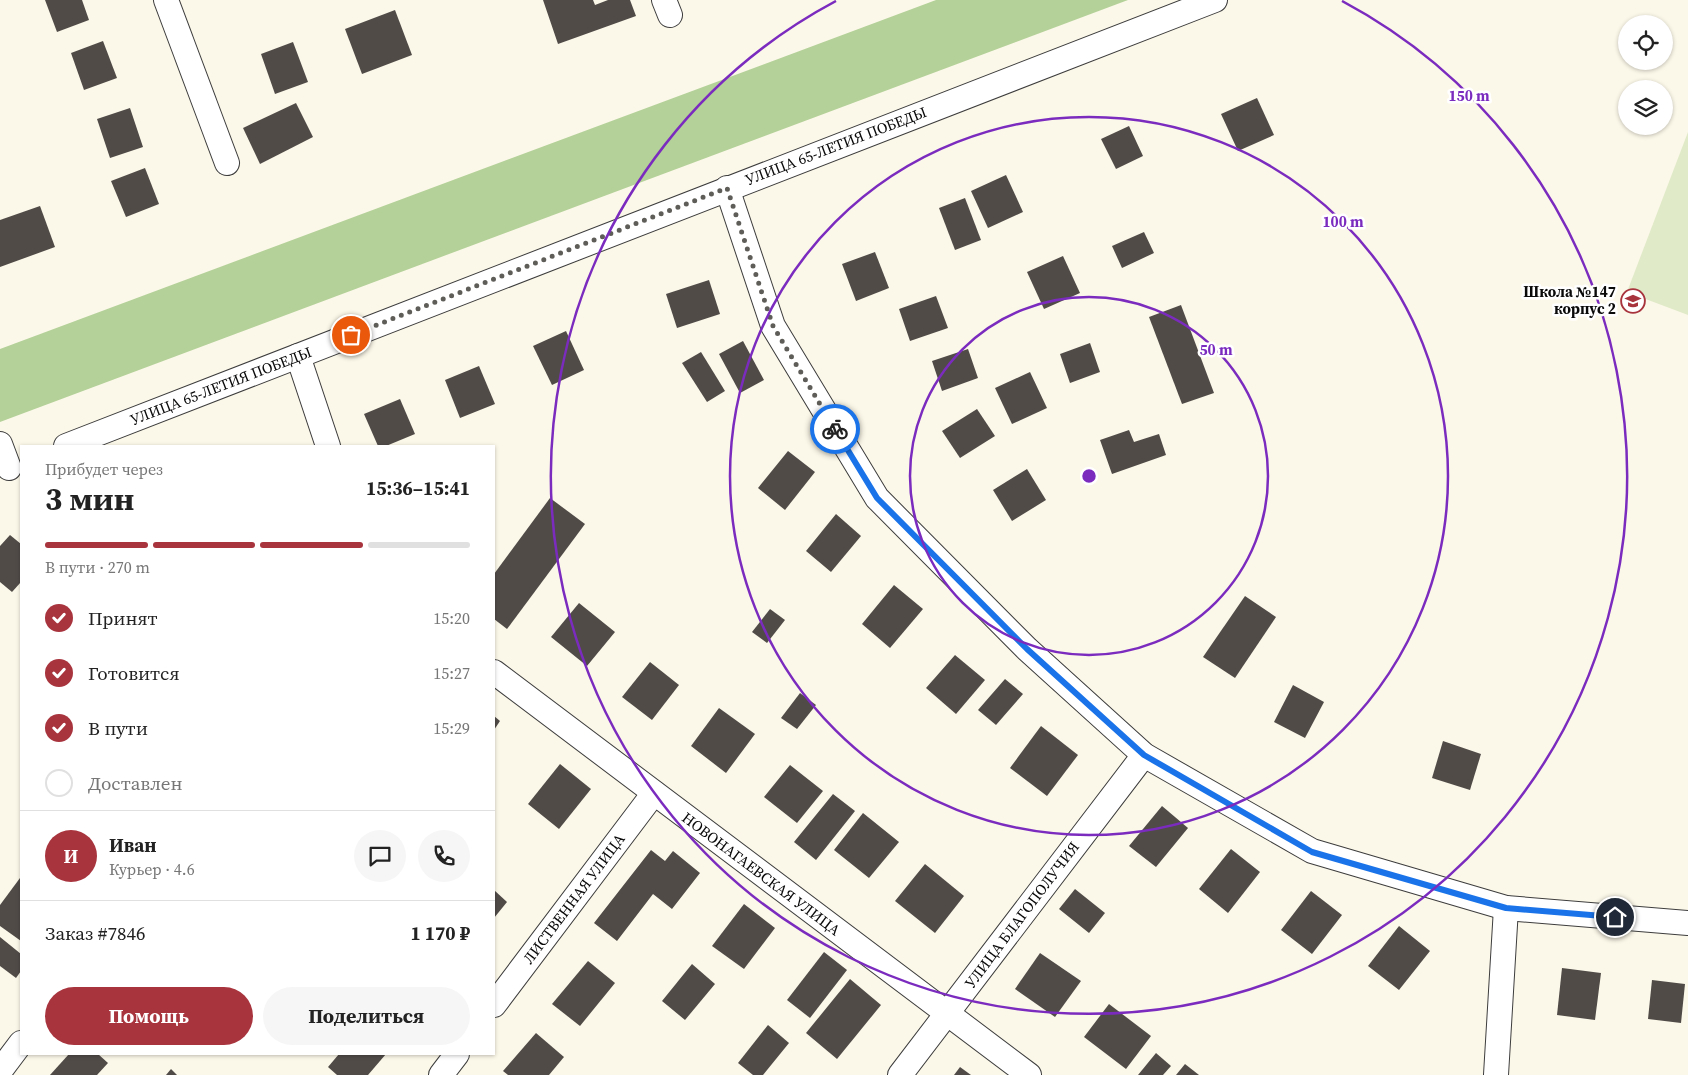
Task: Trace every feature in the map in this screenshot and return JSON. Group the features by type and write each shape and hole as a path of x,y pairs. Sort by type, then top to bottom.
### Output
{"street":[{"path":"166,0 227,163"},
{"name":"УЛИЦА 65-ЛЕТИЯ ПОБЕДЫ","path":"69,445 1215,0"},
{"path":"727,188 773,326 877,498 1027,649 1144,755 1312,852 1506,908 1688,923"},
{"path":"298,356 328,445"},
{"path":"0,444 10,468"},
{"name":"НОВОНАГАЕВСКАЯ УЛИЦА","path":"495,673 1029,1075"},
{"name":"УЛИЦА БЛАГОПОЛУЧИЯ","path":"900,1075 1144,755"},
{"name":"ЛИСТВЕННАЯ УЛИЦА","path":"495,1004 654,793"},
{"path":"1496,1075 1506,908"},
{"path":"0,1071 20,1045"},
{"path":"441,1075 456,1055"}],"green space":[{"path":"936,0 1128,0 0,422 0,349"},
{"path":"1688,132 1688,315 1627,292"}],"building":[{"path":"45,0 82,0 89,20 57,32"},
{"path":"543,0 593,0 595,5 608,0 630,0 636,16 558,44"},
{"path":"395,10 412,55 362,74 345,29"},
{"path":"103,41 117,78 84,90 71,53"},
{"path":"293,42 308,82 275,94 261,54"},
{"path":"1257,98 1274,135 1238,151 1221,114"},
{"path":"296,103 313,137 260,164 243,128"},
{"path":"130,108 143,147 110,158 97,119"},
{"path":"1129,126 1143,156 1116,169 1101,139"},
{"path":"145,168 159,204 126,217 111,181"},
{"path":"1006,175 1023,212 988,228 971,191"},
{"path":"965,198 981,240 955,250 939,208"},
{"path":"40,206 55,247 0,267 0,220"},
{"path":"1144,232 1154,253 1122,268 1112,246"},
{"path":"875,252 889,288 856,301 842,264"},
{"path":"1063,256 1080,293 1044,309 1027,272"},
{"path":"709,280 720,314 677,328 666,294"},
{"path":"936,296 948,328 910,341 899,309"},
{"path":"1181,305 1214,393 1182,404 1149,317"},
{"path":"566,331 584,370 552,385 533,346"},
{"path":"743,341 764,380 740,393 719,354"},
{"path":"1090,343 1100,372 1070,383 1060,354"},
{"path":"968,349 978,378 942,391 932,361"},
{"path":"701,352 725,391 707,402 682,363"},
{"path":"479,366 495,404 460,418 445,380"},
{"path":"1030,372 1047,408 1012,424 995,388"},
{"path":"400,399 415,434 388,445 378,445 364,414"},
{"path":"977,409 995,436 960,458 942,431"},
{"path":"1129,430 1134,442 1159,434 1166,455 1112,474 1100,440"},
{"path":"788,451 815,472 785,510 758,488"},
{"path":"1027,469 1046,500 1012,521 993,490"},
{"path":"550,498 585,524 507,629 495,620 495,573"},
{"path":"836,514 861,536 831,572 806,551"},
{"path":"10,535 20,543 20,583 12,592 0,582 0,546"},
{"path":"894,585 923,609 890,648 862,624"},
{"path":"1245,596 1276,617 1235,678 1203,657"},
{"path":"579,603 615,632 587,666 551,637"},
{"path":"770,609 785,620 767,643 752,632"},
{"path":"955,655 985,680 956,714 926,688"},
{"path":"650,662 679,685 652,720 622,697"},
{"path":"1005,679 1023,694 996,725 978,710"},
{"path":"1293,685 1324,702 1305,738 1274,722"},
{"path":"800,693 816,705 797,729 781,718"},
{"path":"719,708 755,734 726,773 691,746"},
{"path":"495,717 500,721 495,728"},
{"path":"1041,726 1078,755 1047,796 1010,768"},
{"path":"1443,741 1481,754 1470,790 1432,778"},
{"path":"560,764 591,789 559,829 528,804"},
{"path":"790,765 823,791 797,823 764,797"},
{"path":"833,794 855,811 816,860 794,842"},
{"path":"1162,806 1188,828 1156,867 1129,846"},
{"path":"863,813 899,842 869,878 834,850"},
{"path":"1231,849 1260,872 1228,913 1199,889"},
{"path":"651,850 665,861 673,851 700,873 672,909 653,894 617,941 594,923"},
{"path":"925,864 964,896 935,933 895,901"},
{"path":"20,878 20,940 0,926 0,905"},
{"path":"1075,889 1105,913 1089,933 1059,909"},
{"path":"495,891 507,902 495,917"},
{"path":"1311,891 1342,915 1312,954 1281,930"},
{"path":"744,904 775,928 744,969 712,946"},
{"path":"1399,926 1430,951 1399,990 1368,966"},
{"path":"0,937 20,953 20,972 16,978 0,966"},
{"path":"824,952 847,970 810,1018 787,1000"},
{"path":"1040,953 1081,981 1055,1017 1015,989"},
{"path":"588,961 615,983 580,1026 552,1004"},
{"path":"692,964 715,984 685,1020 662,1001"},
{"path":"1562,968 1601,973 1595,1020 1557,1015"},
{"path":"850,979 881,1005 837,1059 806,1033"},
{"path":"1652,980 1685,984 1681,1023 1648,1019"},
{"path":"1109,1004 1151,1036 1126,1069 1084,1037"},
{"path":"768,1025 789,1043 763,1075 753,1075 738,1063"},
{"path":"536,1033 564,1057 549,1075 508,1075 503,1071"},
{"path":"1156,1053 1171,1066 1163,1075 1138,1075"},
{"path":"68,1055 99,1055 108,1063 97,1075 50,1075"},
{"path":"338,1055 385,1055 368,1075 337,1075 328,1067"},
{"path":"1185,1064 1199,1075 1176,1075"},
{"path":"960,1067 971,1075 954,1075"},
{"path":"171,1069 177,1075 166,1075"}],"way so far":[{"path":"351,335 727,188 773,326 835,429"}],"place":[{"name":"Школа №147 корпус 2","path":"1633,301"}],"route":[{"path":"835,429 877,498 1027,649 1144,755 1312,852 1506,908 1615,917"}]}
